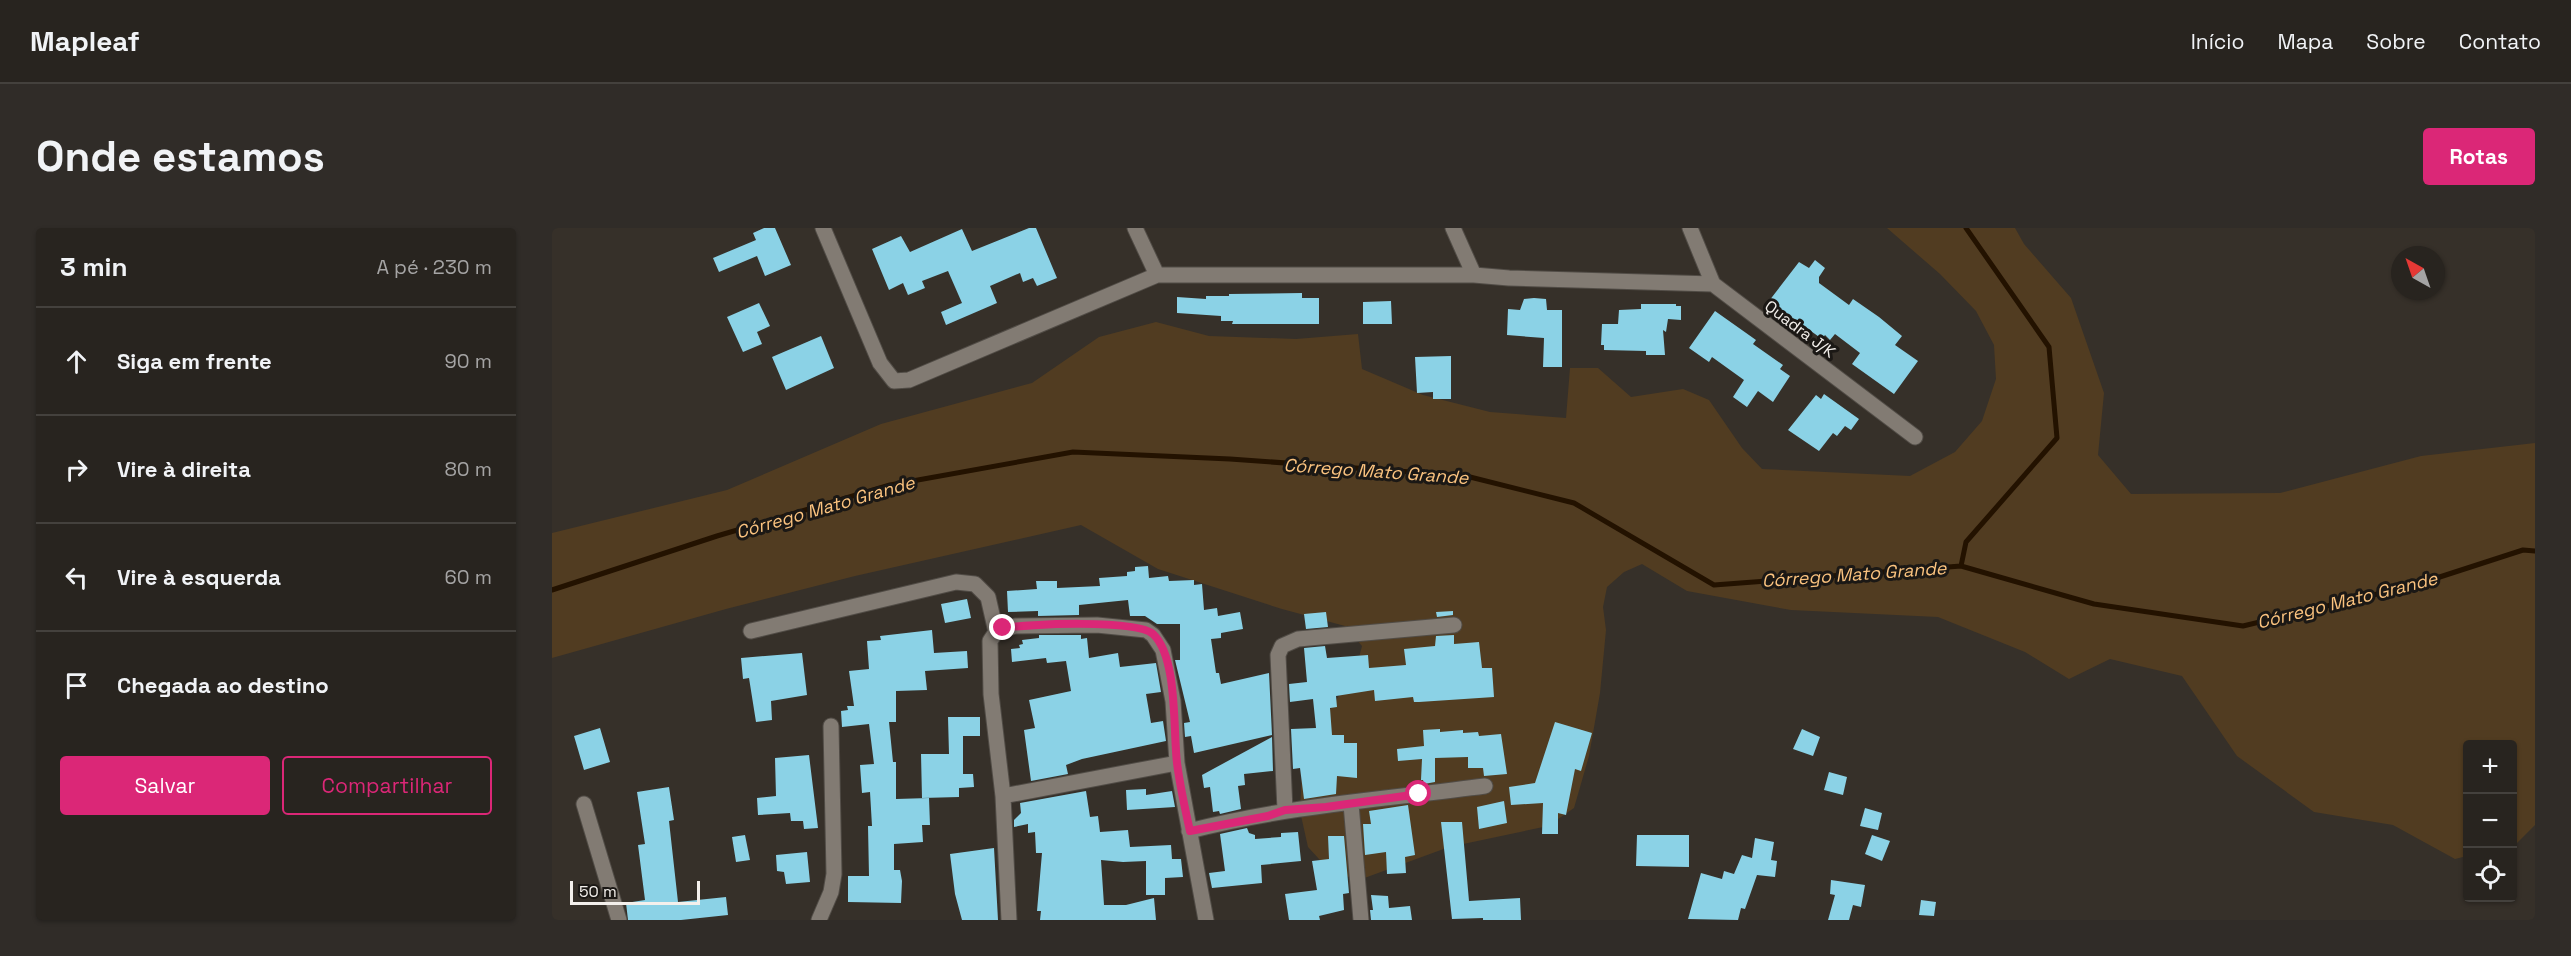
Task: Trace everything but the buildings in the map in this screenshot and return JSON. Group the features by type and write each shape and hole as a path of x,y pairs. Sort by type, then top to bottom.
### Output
{"street":[{"path":"823,228 880,363 894,381 909,380 1157,275 1474,275 1509,279 1713,284 1690,228"},
{"path":"1135,228 1157,275"},
{"path":"1453,228 1474,275"},
{"name":"Quadra J/K","path":"1713,284 1915,437"},
{"path":"751,631 956,582 975,584 988,597 996,632"},
{"path":"1009,920 1003,796 991,694 990,641 996,632 1003,628 1023,625 1097,625 1146,630 1153,635 1163,650 1170,676 1177,763 1206,920"},
{"path":"1285,810 1278,655 1282,646 1298,639 1454,625"},
{"path":"819,920 831,892 834,874 831,726"},
{"path":"1003,796 1177,763"},
{"path":"1190,831 1268,816 1285,810 1352,804 1485,786"},
{"path":"584,804 619,920"},
{"path":"1352,804 1362,920"}],"shaded area":[{"path":"1887,228 2015,228 2024,244 2071,298 2104,393 2098,455 2131,494 2280,493 2421,456 2535,443 2535,825 2517,843 2517,740 2463,740 2463,857 2455,859 2393,825 2314,812 2237,756 2182,676 2110,659 2069,679 2025,652 1938,617 1791,610 1687,591 1642,564 1624,572 1607,587 1603,607 1606,630 1600,693 1589,756 1574,808 1548,826 1449,847 1359,880 1330,871 1308,847 1300,811 1302,770 1324,719 1356,669 1362,646 1345,626 1282,609 1158,569 1081,525 855,576 726,609 552,658 552,533 727,490 881,424 1032,383 1099,337 1156,322 1209,336 1296,339 1358,334 1362,369 1423,395 1490,412 1566,418 1570,368 1598,368 1631,397 1683,389 1709,400 1742,448 1762,469 1910,476 1955,452 1982,421 1996,379 1994,345 1976,311 1940,274"}],"waterway":[{"path":"1961,566 1966,542 2057,438 2049,347 1966,228"},
{"name":"Córrego Mato Grande","path":"552,590 717,536 890,485 1073,452 1230,459 1466,476 1574,503 1714,585 1961,566 2094,604 2243,626 2415,585 2523,550 2535,551"}],"route":[{"path":"1003,628 1032,625 1097,625 1146,630 1153,635 1163,650 1170,676 1177,763 1190,831 1268,816 1285,810 1326,807 1419,794"}]}
